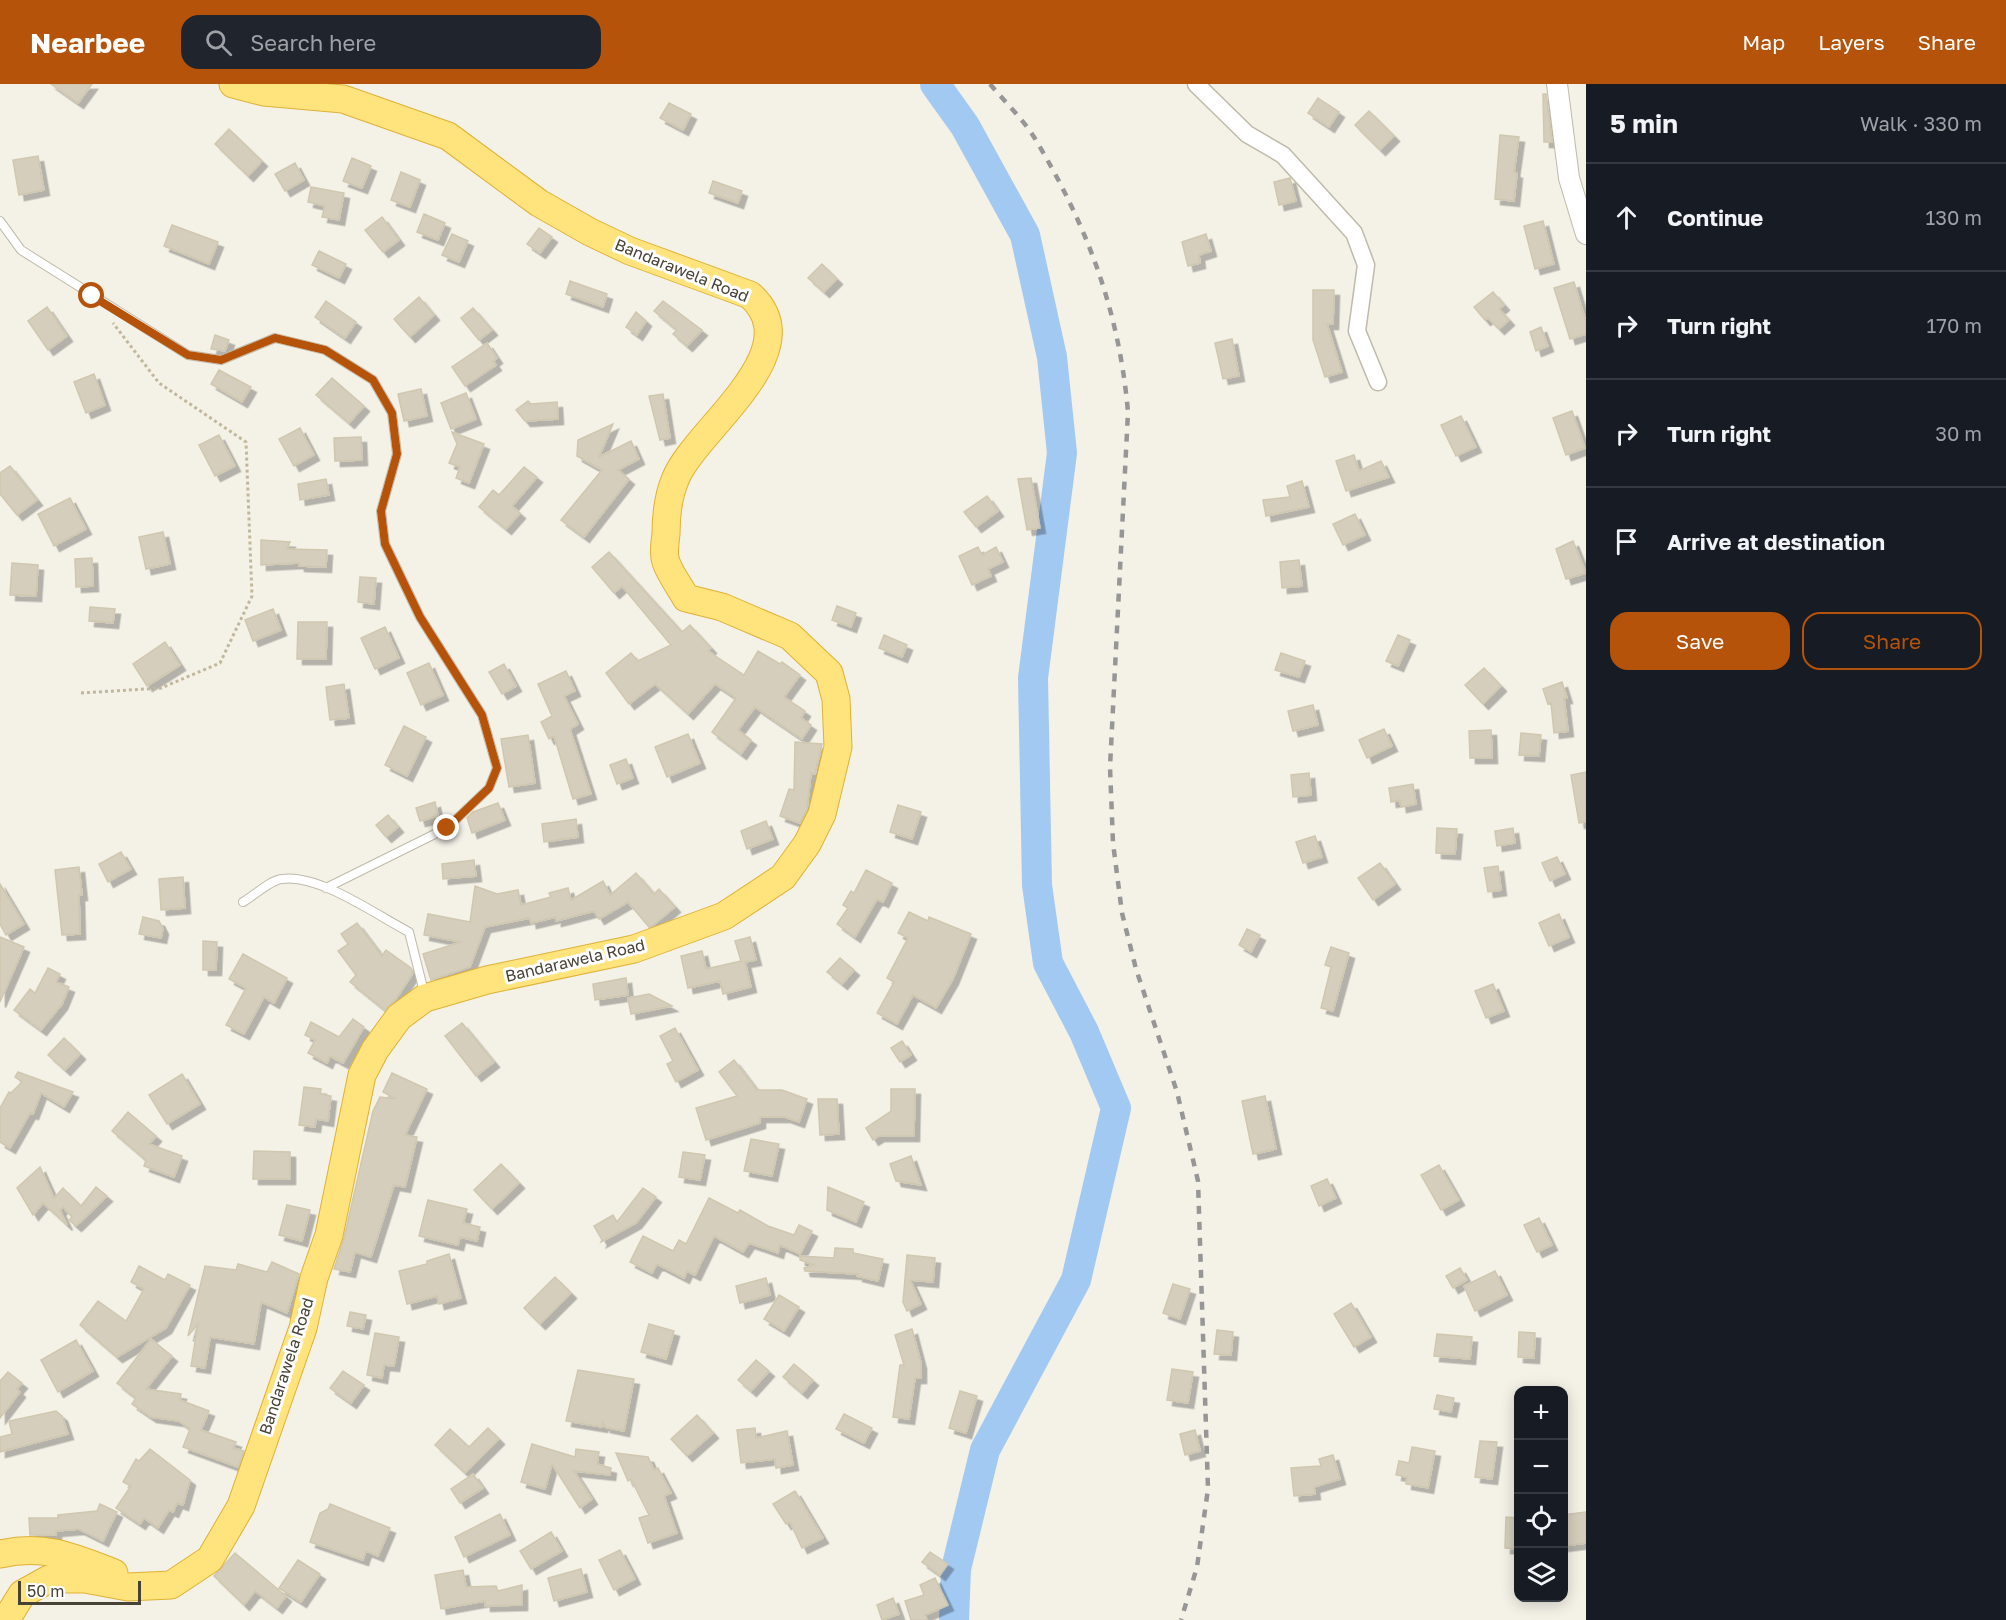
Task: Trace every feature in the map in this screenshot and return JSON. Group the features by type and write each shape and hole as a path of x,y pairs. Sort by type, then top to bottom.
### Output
{"highway":[{"name":"Bandarawela Road","path":"6,1620 22,1594 49,1579 85,1579 128,1587 171,1585 210,1559 241,1506 279,1391 303,1328 314,1278 328,1235 362,1075 375,1050 399,1017 425,998 487,980 634,949 724,916 783,876 807,844 822,814 838,747 836,699 829,673 790,636 722,607 686,598 665,561 666,517 675,479 705,434 752,380 765,356 768,325 758,302 750,295 630,251 590,232 539,203 448,136 343,99 264,92 233,84"},
{"path":"0,1554 20,1550 58,1551 148,1587"}],"street":[{"path":"1196,84 1247,134 1283,155 1354,233 1366,265 1357,331 1378,382"},
{"path":"1557,84 1569,178 1586,234"}],"lane":[{"path":"0,221 21,250 188,355 221,360 275,338 325,350 373,380 392,413 397,454 381,511 385,544 420,617 482,715 497,768 489,788 447,828 326,888"},
{"path":"243,902 280,878 303,879 326,888 409,932 425,998"}],"path":[{"path":"81,693 161,688 220,663 252,596 246,442 159,382 112,322"}],"building":[{"path":"51,84 92,84 78,103"},
{"path":"1543,94 1546,94 1552,142 1544,142"},
{"path":"1318,98 1339,112 1329,127 1308,113"},
{"path":"669,103 691,114 683,130 660,118"},
{"path":"1369,111 1394,136 1380,150 1355,125"},
{"path":"229,129 262,161 248,176 215,144"},
{"path":"1500,135 1519,137 1514,172 1517,173 1514,201 1495,199"},
{"path":"38,156 44,190 19,195 13,160"},
{"path":"352,158 371,166 362,188 343,181"},
{"path":"295,163 304,180 285,191 275,174"},
{"path":"401,172 420,180 410,207 391,200"},
{"path":"1290,178 1296,201 1279,205 1274,182"},
{"path":"713,181 742,191 738,203 709,193"},
{"path":"311,187 344,193 339,220 322,217 325,206 308,202"},
{"path":"424,214 445,223 438,240 417,232"},
{"path":"382,217 399,240 383,252 365,230"},
{"path":"1543,221 1554,264 1535,269 1524,226"},
{"path":"172,225 218,242 209,264 164,246"},
{"path":"539,228 552,237 540,253 527,244"},
{"path":"452,234 468,241 459,262 442,255"},
{"path":"1206,234 1211,251 1199,255 1200,263 1188,266 1182,242"},
{"path":"319,251 346,264 339,278 312,265"},
{"path":"822,264 837,279 824,292 808,278"},
{"path":"570,281 607,294 603,307 566,294"},
{"path":"1574,282 1586,322 1586,334 1570,339 1554,288"},
{"path":"1313,290 1334,290 1333,324 1327,324 1342,372 1325,377 1313,340"},
{"path":"1493,292 1504,305 1499,309 1509,320 1499,329 1488,318 1485,320 1474,307"},
{"path":"419,297 434,315 410,337 394,319"},
{"path":"326,301 356,322 345,338 315,317"},
{"path":"663,301 702,330 687,346 673,334 677,330 654,311"},
{"path":"47,307 67,336 48,350 28,321"},
{"path":"473,308 492,330 479,340 461,318"},
{"path":"636,312 646,321 637,335 626,327"},
{"path":"1541,327 1548,346 1536,351 1530,332"},
{"path":"215,335 229,340 225,351 211,349"},
{"path":"1232,339 1239,376 1223,379 1215,343"},
{"path":"487,343 497,358 493,361 496,365 465,386 452,367"},
{"path":"219,370 251,387 242,402 211,384"},
{"path":"94,374 105,405 86,413 74,382"},
{"path":"332,378 364,406 349,423 316,395"},
{"path":"421,389 427,416 404,421 398,394"},
{"path":"466,393 476,419 451,429 441,403"},
{"path":"663,394 670,438 660,440 649,396"},
{"path":"528,401 531,404 557,402 558,419 525,421 516,410"},
{"path":"1572,411 1585,448 1566,455 1553,418"},
{"path":"1461,416 1476,447 1456,456 1441,425"},
{"path":"613,424 599,457 631,441 639,459 618,470 629,479 584,537 561,520 602,470 577,456 578,440"},
{"path":"300,428 314,455 294,466 279,439"},
{"path":"452,432 484,444 469,483 456,478 460,467 449,463 457,444"},
{"path":"219,435 235,466 215,476 199,445"},
{"path":"361,437 362,460 335,461 334,438"},
{"path":"1354,455 1359,471 1381,461 1389,477 1346,491 1336,461"},
{"path":"10,466 37,500 17,515 0,494 0,473"},
{"path":"524,467 537,477 512,506 520,513 506,529 479,507 493,490 499,495"},
{"path":"1031,478 1040,528 1027,530 1018,479"},
{"path":"326,479 329,495 300,500 298,484"},
{"path":"1302,481 1309,507 1266,516 1263,500 1290,497 1287,486"},
{"path":"987,496 998,511 976,527 964,512"},
{"path":"70,498 86,529 54,546 38,514"},
{"path":"1355,514 1365,535 1343,545 1333,524"},
{"path":"163,532 170,564 146,569 139,537"},
{"path":"261,540 290,542 287,549 327,550 326,567 299,566 299,563 261,565"},
{"path":"1573,541 1586,573 1566,579 1556,549"},
{"path":"978,547 982,555 996,547 1003,562 988,569 991,576 972,585 959,556"},
{"path":"609,552 682,632 690,625 711,648 708,651 744,675 758,651 780,664 782,662 800,675 784,697 805,711 801,718 811,725 802,739 755,707 738,730 751,740 741,754 712,732 736,698 715,684 688,714 655,684 629,704 606,673 631,653 638,661 671,645 622,586 614,593 592,567"},
{"path":"92,558 93,586 76,587 75,559"},
{"path":"1299,560 1302,586 1282,588 1280,562"},
{"path":"12,563 38,565 36,596 10,595"},
{"path":"360,577 376,578 374,604 358,602"},
{"path":"837,606 856,613 851,627 832,620"},
{"path":"90,607 115,609 113,623 89,621"},
{"path":"273,609 281,630 253,641 245,620"},
{"path":"298,622 327,622 326,659 297,659"},
{"path":"385,627 399,658 375,669 361,638"},
{"path":"884,635 907,645 902,657 879,648"},
{"path":"1398,635 1410,640 1398,666 1386,661"},
{"path":"165,642 180,665 147,686 133,664"},
{"path":"1281,653 1305,661 1299,677 1275,670"},
{"path":"429,663 443,695 421,705 407,673"},
{"path":"504,664 516,686 502,694 489,672"},
{"path":"1484,668 1501,686 1483,704 1465,685"},
{"path":"566,671 575,691 564,696 578,724 570,729 591,794 573,799 554,736 549,739 541,722 552,716 538,684"},
{"path":"1562,682 1567,698 1564,698 1568,731 1554,733 1551,703 1548,704 1543,689"},
{"path":"344,684 349,718 330,720 326,687"},
{"path":"1313,705 1318,725 1293,731 1288,711"},
{"path":"404,726 426,737 407,776 385,765"},
{"path":"1384,729 1392,746 1367,758 1359,740"},
{"path":"1491,730 1492,758 1470,758 1469,731"},
{"path":"1521,733 1541,735 1539,756 1519,755"},
{"path":"688,734 700,763 667,777 655,747"},
{"path":"528,735 535,783 509,787 501,739"},
{"path":"795,742 822,744 815,774 811,773 807,809 800,823 780,816 789,789 794,790"},
{"path":"626,759 633,778 617,784 610,765"},
{"path":"1586,772 1586,822 1579,823 1571,775"},
{"path":"1309,773 1311,795 1293,797 1291,775"},
{"path":"1413,784 1416,804 1401,807 1400,800 1391,802 1389,788"},
{"path":"435,802 438,816 420,821 416,808"},
{"path":"498,803 505,820 472,833 467,818 473,812"},
{"path":"898,805 921,812 912,839 890,832"},
{"path":"388,815 398,827 386,837 376,825"},
{"path":"576,819 578,837 544,842 542,824"},
{"path":"766,821 773,839 747,849 741,831"},
{"path":"1437,828 1457,829 1455,854 1436,853"},
{"path":"1513,828 1515,843 1497,846 1495,831"},
{"path":"1315,836 1322,857 1303,863 1296,842"},
{"path":"121,852 131,869 108,882 99,864"},
{"path":"1557,857 1565,874 1550,881 1542,863"},
{"path":"474,860 476,876 443,879 442,864"},
{"path":"1380,863 1395,884 1373,900 1358,878"},
{"path":"1498,866 1501,890 1488,892 1484,868"},
{"path":"79,867 82,895 79,895 80,934 62,935 55,870"},
{"path":"866,870 892,883 883,902 877,899 855,937 837,924 848,908 843,905 851,891 854,893"},
{"path":"636,873 654,894 659,889 675,907 653,925 649,927 628,902 599,919 594,911 556,921 556,917 531,923 530,918 485,927 470,967 431,980 423,954 461,942 424,935 428,914 470,922 475,886 497,894 518,890 521,905 551,897 549,893 568,888 571,900 603,881 610,895"},
{"path":"183,877 185,908 161,910 159,879"},
{"path":"0,884 24,924 6,935 0,924"},
{"path":"909,912 928,921 929,917 971,934 953,979 936,1008 913,995 897,1024 877,1013 894,982 887,978 908,938 898,933"},
{"path":"1559,914 1569,937 1549,946 1539,923"},
{"path":"143,917 159,921 163,929 161,938 139,934"},
{"path":"357,923 382,956 386,950 411,968 413,973 396,999 385,1010 350,982 356,975 338,951 348,944 341,934"},
{"path":"1247,929 1260,935 1251,952 1239,945"},
{"path":"0,937 24,947 0,1002"},
{"path":"750,937 756,960 745,962 751,987 723,994 720,981 688,988 681,956 702,951 706,969 741,961 735,941"},
{"path":"203,941 217,942 216,970 203,970"},
{"path":"1331,947 1349,953 1333,1011 1321,1008 1331,967 1325,965"},
{"path":"243,954 287,978 274,1003 264,997 244,1034 226,1025 246,988 229,979"},
{"path":"840,958 854,970 842,984 827,972"},
{"path":"48,968 60,974 56,982 69,987 62,1004 41,1030 14,1010 30,989 35,993"},
{"path":"626,978 628,995 595,1000 593,984"},
{"path":"1493,984 1504,1011 1486,1018 1475,991"},
{"path":"649,994 672,1006 631,1014 628,998"},
{"path":"353,1019 364,1027 343,1063 330,1056 327,1063 308,1053 315,1040 305,1035 311,1022 339,1037"},
{"path":"462,1023 494,1062 476,1076 445,1036"},
{"path":"675,1028 698,1070 676,1082 667,1064 673,1061 660,1036"},
{"path":"64,1038 80,1054 65,1070 48,1055"},
{"path":"902,1041 911,1055 900,1062 891,1048"},
{"path":"734,1060 757,1090 782,1090 807,1099 799,1122 785,1117 760,1117 760,1123 706,1140 696,1108 737,1096 719,1072"},
{"path":"18,1072 73,1092 64,1107 41,1093 33,1114 30,1113 10,1148 0,1142 0,1108 9,1092 11,1093 22,1082 15,1077"},
{"path":"392,1073 427,1089 405,1135 417,1137 405,1187 394,1185 371,1257 355,1252 350,1272 334,1269 344,1238 373,1111 380,1097 396,1099 383,1092"},
{"path":"182,1074 200,1104 167,1124 149,1095"},
{"path":"304,1087 321,1089 320,1094 331,1096 328,1121 316,1119 315,1127 299,1125"},
{"path":"891,1089 915,1089 914,1136 879,1136 873,1140 866,1128 891,1111"},
{"path":"1265,1096 1276,1149 1253,1154 1242,1101"},
{"path":"818,1099 837,1099 839,1134 820,1135"},
{"path":"128,1112 156,1136 149,1144 182,1156 174,1177 144,1166 146,1160 112,1131"},
{"path":"751,1139 779,1144 772,1176 744,1171"},
{"path":"254,1151 290,1152 290,1179 253,1179"},
{"path":"683,1152 705,1155 700,1180 679,1177"},
{"path":"911,1156 921,1185 896,1181 890,1164"},
{"path":"501,1164 519,1183 492,1209 474,1190"},
{"path":"1439,1165 1459,1200 1441,1210 1421,1175"},
{"path":"40,1167 54,1198 63,1188 81,1206 96,1187 107,1196 76,1226 69,1220 72,1217 63,1207 60,1210 67,1225 43,1203 33,1215 17,1188"},
{"path":"1327,1179 1336,1198 1319,1206 1311,1186"},
{"path":"828,1187 864,1202 856,1222 827,1210"},
{"path":"643,1188 656,1197 636,1223 601,1242 594,1226 613,1215 617,1222"},
{"path":"709,1198 738,1213 740,1210 768,1226 794,1235 799,1225 812,1231 800,1254 780,1245 778,1253 749,1243 743,1252 714,1236 695,1275 687,1271 684,1278 657,1264 652,1273 630,1262 643,1236 673,1251 679,1240 686,1244"},
{"path":"428,1200 467,1209 463,1223 480,1227 477,1241 460,1237 458,1245 419,1236"},
{"path":"287,1205 310,1210 302,1241 279,1235"},
{"path":"1539,1218 1552,1245 1537,1252 1524,1225"},
{"path":"835,1248 853,1249 853,1253 883,1259 878,1281 857,1276 858,1274 805,1271 804,1268 814,1265 800,1260 800,1256 834,1258"},
{"path":"449,1254 461,1298 439,1304 437,1296 407,1304 399,1271 427,1264 427,1261"},
{"path":"907,1255 935,1258 933,1282 910,1280 921,1304 907,1311 903,1302"},
{"path":"272,1262 299,1274 287,1313 261,1302 254,1344 210,1337 205,1368 191,1366 198,1324 188,1336 205,1266 236,1270 238,1264 267,1272"},
{"path":"139,1266 165,1280 168,1274 190,1285 166,1328 117,1357 80,1325 98,1301 126,1321 144,1289 131,1282"},
{"path":"1460,1268 1467,1280 1453,1288 1446,1276"},
{"path":"1495,1271 1507,1295 1475,1311 1464,1286"},
{"path":"555,1277 571,1293 540,1324 524,1308"},
{"path":"766,1278 770,1295 740,1303 736,1286"},
{"path":"1173,1284 1190,1289 1180,1319 1163,1313"},
{"path":"779,1295 799,1307 784,1331 764,1319"},
{"path":"1351,1303 1371,1337 1354,1347 1334,1314"},
{"path":"350,1312 366,1315 363,1329 347,1326"},
{"path":"649,1324 674,1331 666,1359 641,1352"},
{"path":"912,1329 921,1363 921,1378 915,1378 909,1419 893,1417 900,1365 904,1365 895,1335"},
{"path":"1217,1330 1233,1332 1231,1355 1214,1354"},
{"path":"1519,1332 1535,1333 1534,1358 1518,1357"},
{"path":"375,1333 399,1337 394,1366 384,1365 382,1378 367,1375"},
{"path":"1437,1334 1472,1337 1470,1359 1434,1356"},
{"path":"151,1339 172,1356 146,1389 181,1394 180,1400 209,1411 201,1430 236,1442 233,1448 244,1451 238,1467 183,1447 190,1429 179,1421 151,1417 132,1404 136,1398 117,1383"},
{"path":"76,1340 93,1371 58,1392 41,1360"},
{"path":"756,1360 769,1371 751,1391 738,1380"},
{"path":"794,1364 813,1380 802,1393 783,1377"},
{"path":"1172,1369 1193,1372 1188,1403 1167,1400"},
{"path":"578,1370 634,1379 624,1431 605,1427 603,1422 602,1427 566,1421"},
{"path":"343,1371 364,1385 351,1403 330,1388"},
{"path":"8,1372 22,1383 17,1389 20,1392 0,1418 0,1381"},
{"path":"960,1391 977,1396 966,1433 949,1428"},
{"path":"1437,1395 1454,1398 1451,1412 1434,1409"},
{"path":"56,1411 62,1416 68,1434 0,1452 0,1437 12,1434 9,1421"},
{"path":"844,1414 872,1428 864,1443 836,1429"},
{"path":"697,1415 713,1433 687,1456 671,1439"},
{"path":"488,1428 499,1439 465,1473 435,1445 450,1429 469,1447"},
{"path":"755,1428 756,1438 787,1431 793,1465 776,1468 775,1459 741,1463 737,1430"},
{"path":"1195,1430 1200,1451 1185,1455 1180,1434"},
{"path":"1480,1441 1497,1442 1492,1479 1475,1477"},
{"path":"532,1444 575,1457 576,1449 599,1452 597,1464 611,1468 610,1475 574,1471 592,1499 580,1508 552,1464 545,1489 521,1482"},
{"path":"1412,1447 1435,1451 1428,1488 1406,1484 1407,1477 1396,1475 1399,1461 1409,1463"},
{"path":"150,1449 190,1480 183,1505 177,1503 173,1512 169,1510 158,1528 144,1518 140,1524 116,1508 131,1486 123,1482 136,1459 139,1461"},
{"path":"616,1453 648,1457 654,1470 658,1468 671,1493 664,1496 677,1533 648,1543 639,1518 649,1515 631,1479 628,1481"},
{"path":"1333,1455 1340,1479 1314,1487 1315,1494 1294,1496 1291,1468 1321,1466 1319,1459"},
{"path":"473,1474 483,1488 460,1503 451,1489"},
{"path":"795,1491 823,1538 802,1548 790,1522 786,1524 773,1504"},
{"path":"100,1504 117,1512 103,1541 79,1529 56,1531 56,1535 30,1535 29,1518 58,1518 58,1515 97,1511"},
{"path":"330,1504 390,1528 378,1556 366,1551 363,1560 310,1542 320,1513 328,1509"},
{"path":"1586,1512 1586,1543 1568,1545 1568,1514"},
{"path":"500,1514 510,1535 464,1557 455,1537"},
{"path":"1506,1517 1514,1518 1514,1549 1505,1548"},
{"path":"551,1532 562,1551 531,1569 520,1551"},
{"path":"620,1550 635,1579 614,1590 599,1560"},
{"path":"930,1552 948,1564 940,1575 922,1562"},
{"path":"235,1553 286,1596 277,1608 255,1591 244,1605 214,1576"},
{"path":"298,1560 320,1574 301,1602 279,1588"},
{"path":"581,1569 587,1592 554,1601 548,1578"},
{"path":"463,1570 466,1587 496,1586 498,1591 522,1585 522,1605 485,1606 485,1601 441,1609 435,1575"},
{"path":"935,1578 948,1605 925,1615 927,1620 911,1620 905,1601 924,1595 920,1585"},
{"path":"893,1598 899,1614 882,1620 877,1605"}],"waterway":[{"path":"935,84 965,126 1025,235 1052,357 1062,453 1033,678 1037,885 1048,963 1084,1032 1116,1108 1076,1280 985,1450 956,1569 954,1620"}],"railway":[{"path":"990,84 1034,137 1070,203 1098,269 1117,338 1124,375 1128,412 1110,767 1113,843 1122,913 1136,969 1177,1092 1198,1181 1208,1489 1197,1567 1181,1620"}],"route":[{"path":"92,296 188,355 221,360 275,338 325,350 373,380 392,413 397,454 381,511 385,544 420,617 482,715 497,768 489,788 447,828"}]}
